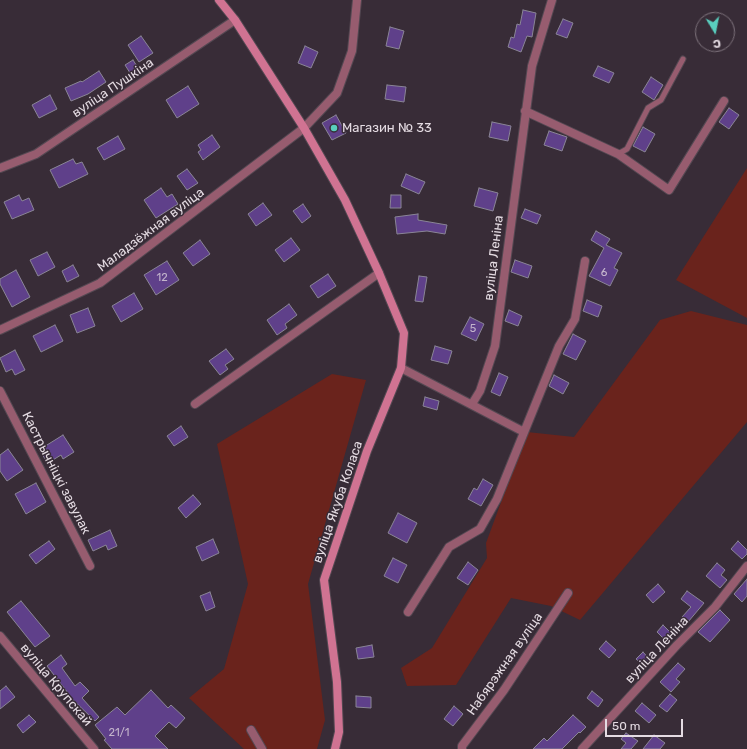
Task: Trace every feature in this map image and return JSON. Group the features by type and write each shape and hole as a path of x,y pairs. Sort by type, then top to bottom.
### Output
{"street":[{"name":"вуліца Якуба Коласа","path":"219,0 235,20 304,128 344,200 379,273 404,333 401,368 367,451 324,580 336,682 339,732 335,749"},
{"path":"304,128 337,93 352,51 357,0"},
{"name":"вуліца Леніна","path":"472,404 480,391 495,346 532,66 552,0"},
{"name":"вуліца Пушкіна","path":"0,168 36,154 235,20"},
{"path":"525,111 618,154 669,190 724,101"},
{"name":"Маладзёжная вуліца","path":"0,330 100,283 304,128"},
{"path":"408,612 449,547 480,529 497,499 559,346 575,319 585,261"},
{"path":"195,404 379,273"},
{"path":"401,368 524,432"},
{"name":"Кастрычніцкі завулак","path":"0,392 90,566"},
{"name":"вуліца Леніна","path":"582,749 677,644 715,607 747,566"},
{"name":"Набярэжная вуліца","path":"462,749 462,746 504,690 568,593"},
{"name":"вуліца Крупскай","path":"0,636 94,749"},
{"path":"251,730 262,749"}],"lane":[{"path":"618,154 627,148 648,108 661,100 683,59"}],"shaded area":[{"path":"747,168 747,318 676,280"},
{"path":"691,311 747,325 747,422 580,620 551,606 511,598 456,685 407,686 401,668 432,648 487,558 486,543 527,432 574,437 660,320"},
{"path":"332,374 366,380 308,584 325,720 317,749 244,749 189,698 224,669 248,584 217,444"}],"building":[{"path":"523,10 536,13 532,37 527,36 521,52 508,47 511,37 514,38 517,24 520,25"},
{"path":"563,19 573,23 567,38 556,34"},
{"path":"390,27 404,31 399,49 386,46"},
{"path":"141,36 153,53 139,62 128,45"},
{"path":"305,46 318,52 311,68 298,63"},
{"path":"133,60 140,71 132,76 125,65"},
{"path":"598,66 614,73 609,83 593,76"},
{"path":"99,71 106,82 88,94 71,101 65,88 81,81 82,82"},
{"path":"651,77 663,85 654,100 642,92"},
{"path":"387,85 406,87 404,102 385,99"},
{"path":"188,86 199,104 177,118 166,100"},
{"path":"50,95 57,109 39,118 32,105"},
{"path":"729,108 739,115 729,129 719,122"},
{"name":"Магазин № 33","path":"336,115 346,133 332,140 322,123"},
{"path":"492,122 511,126 508,141 489,137"},
{"path":"643,127 655,134 645,152 633,146"},
{"path":"549,131 567,137 562,151 544,145"},
{"path":"212,135 220,147 203,160 198,152 201,150 198,145"},
{"path":"118,136 125,149 104,160 97,148"},
{"path":"73,159 76,164 82,162 88,174 59,188 50,170"},
{"path":"187,169 198,183 187,190 177,176"},
{"path":"406,174 425,182 419,194 401,186"},
{"path":"161,188 167,197 172,194 178,204 156,218 144,200"},
{"path":"479,188 498,193 493,211 474,206"},
{"path":"19,195 22,201 29,198 34,210 12,219 4,202"},
{"path":"391,195 401,195 401,208 390,208"},
{"path":"263,203 272,215 256,226 248,214"},
{"path":"303,204 311,216 302,223 293,211"},
{"path":"525,209 541,215 537,224 521,218"},
{"path":"418,214 418,220 447,225 445,234 427,231 397,234 395,217"},
{"path":"596,231 610,239 606,245 622,253 614,268 618,270 610,286 589,276 604,248 591,240"},
{"path":"291,238 300,250 284,262 275,250"},
{"path":"200,240 210,254 193,266 183,253"},
{"path":"47,252 55,267 38,276 30,260"},
{"path":"515,260 532,266 528,278 511,272"},
{"path":"167,261 179,280 156,295 144,275"},
{"path":"73,265 79,276 67,282 62,271"},
{"path":"16,270 30,297 12,307 0,284 0,279"},
{"path":"328,274 336,286 318,298 310,286"},
{"path":"419,276 427,277 423,302 415,301"},
{"path":"134,293 143,309 121,322 112,306"},
{"path":"587,300 602,306 598,317 583,311"},
{"path":"289,304 297,315 285,324 287,328 277,335 267,320"},
{"path":"88,308 95,326 77,333 70,315"},
{"path":"509,310 522,316 518,326 505,321"},
{"path":"470,317 484,324 476,341 461,334"},
{"path":"55,325 63,341 41,352 33,336"},
{"path":"573,334 586,341 576,360 563,354"},
{"path":"435,346 452,351 448,364 431,360"},
{"path":"226,349 234,359 225,365 228,369 220,375 209,361"},
{"path":"15,350 25,370 15,375 12,369 6,372 0,358"},
{"path":"499,373 508,377 500,396 491,392"},
{"path":"554,375 569,383 563,394 549,386"},
{"path":"425,397 439,401 437,410 423,406"},
{"path":"181,426 188,437 174,446 167,436"},
{"path":"63,435 74,452 63,459 61,455 48,463 39,450"},
{"path":"8,449 23,470 7,481 0,471 0,455"},
{"path":"483,479 493,485 481,506 468,499 474,488 477,490"},
{"path":"36,483 46,502 26,514 15,494"},
{"path":"193,495 201,504 186,518 178,508"},
{"path":"398,513 417,523 407,543 388,533"},
{"path":"110,530 117,546 108,550 106,545 93,551 88,540"},
{"path":"213,539 219,553 202,561 196,547"},
{"path":"49,541 55,549 36,564 29,555"},
{"path":"738,541 747,550 747,554 742,559 731,549"},
{"path":"393,558 407,565 398,583 384,576"},
{"path":"468,562 478,570 468,585 457,578"},
{"path":"717,563 725,570 721,575 727,580 720,588 706,576"},
{"path":"747,579 747,596 742,602 734,594"},
{"path":"658,584 665,592 653,603 646,595"},
{"path":"687,591 704,603 688,622 682,617 691,607 681,599"},
{"path":"210,592 215,607 206,611 200,596"},
{"path":"21,601 50,636 35,647 7,612"},
{"path":"720,610 730,620 710,642 698,632"},
{"path":"663,625 673,635 667,642 657,632"},
{"path":"606,641 616,650 609,658 599,649"},
{"path":"372,645 374,657 358,659 356,648"},
{"path":"643,652 651,661 645,667 636,659"},
{"path":"61,655 67,664 62,668 75,686 80,682 89,691 82,698 99,717 95,721 67,694 68,693 47,666"},
{"path":"678,663 685,669 676,679 680,682 671,692 660,682"},
{"path":"6,686 15,697 0,709 0,691"},
{"path":"151,690 168,708 171,705 185,718 176,728 169,722 155,736 168,749 112,749 104,740 106,739 95,725 117,707 125,715"},
{"path":"592,691 603,700 598,707 587,698"},
{"path":"670,694 677,700 667,712 659,706"},
{"path":"356,696 371,697 371,708 356,707"},
{"path":"642,703 656,715 649,723 635,711"},
{"path":"454,706 463,714 453,726 444,719"},
{"path":"29,715 36,722 23,733 17,725"},
{"path":"573,715 586,727 562,749 533,749 544,738 547,741"},
{"path":"626,733 638,741 631,749 621,749 626,743 621,739"},
{"path":"654,735 665,743 660,749 643,749"}],"place":[{"name":"Магазин № 33","path":"334,128"}]}
